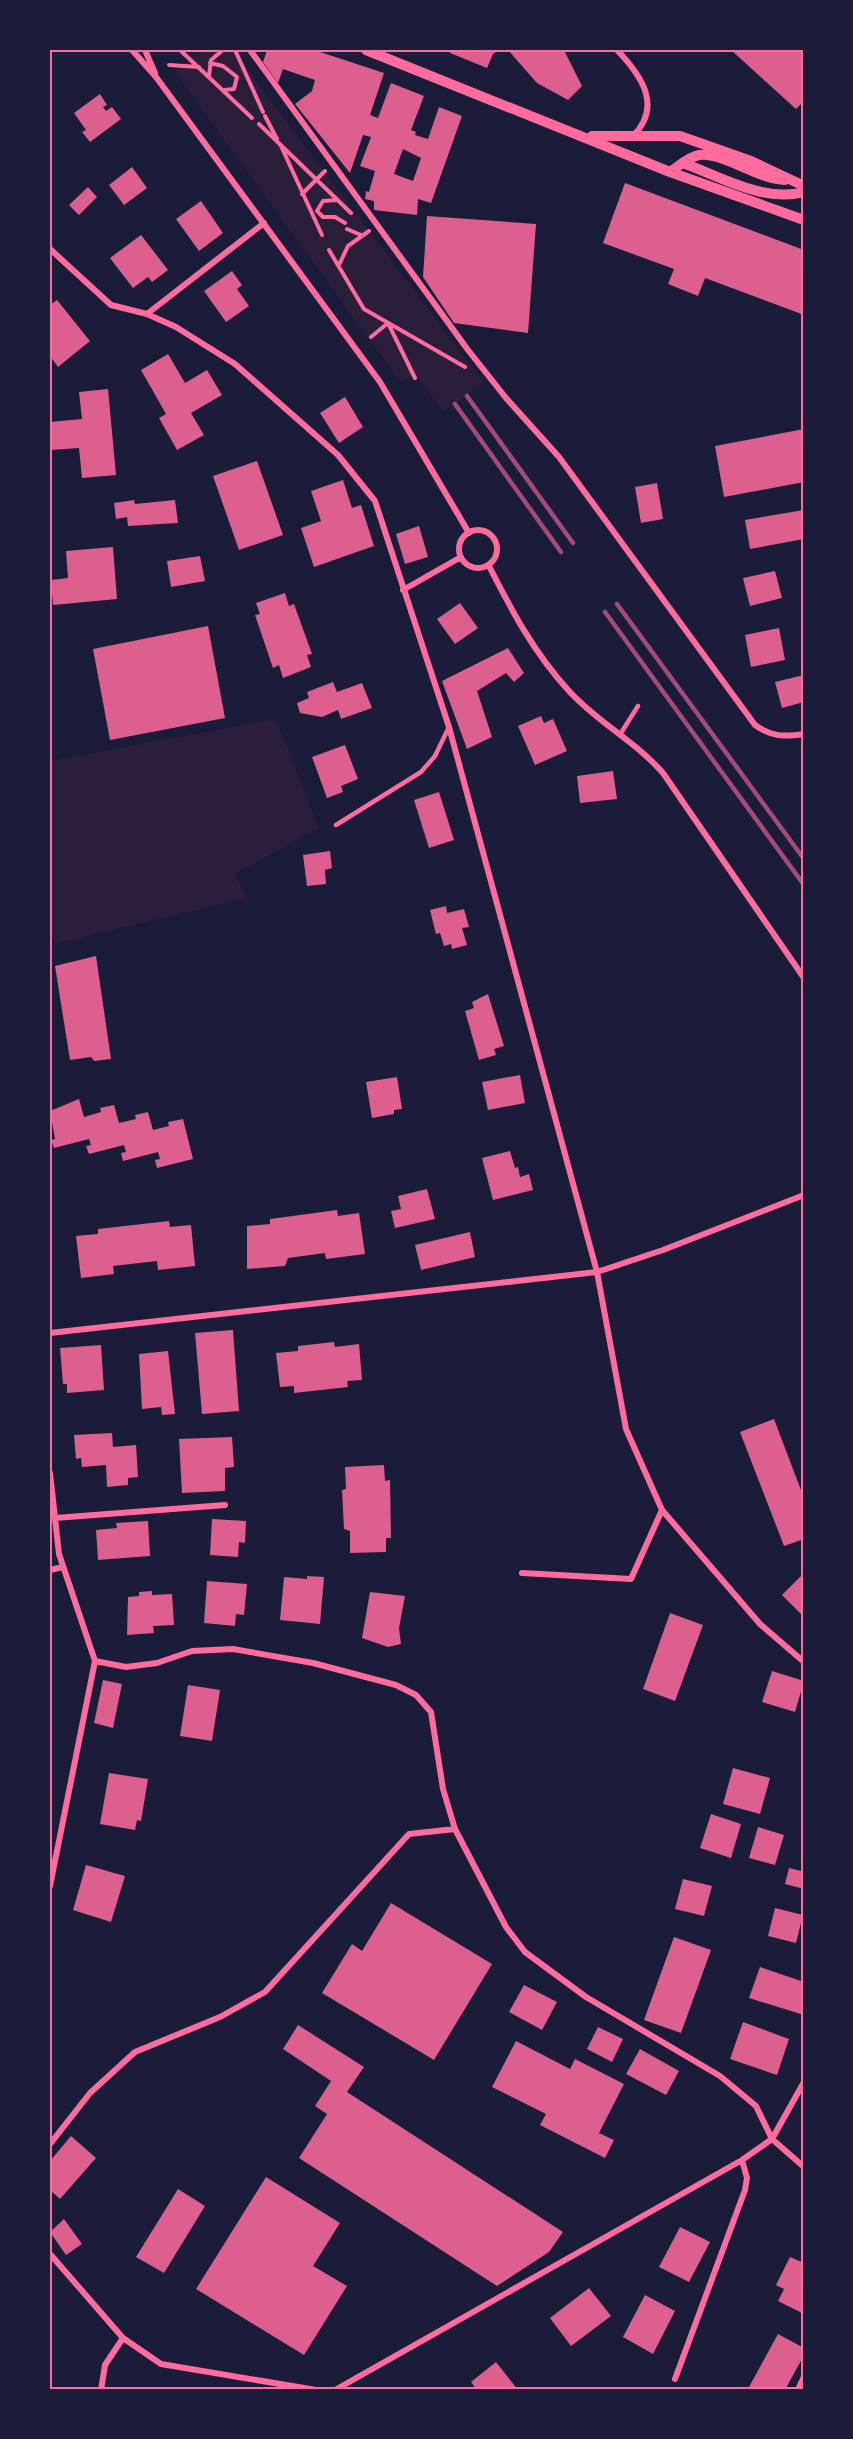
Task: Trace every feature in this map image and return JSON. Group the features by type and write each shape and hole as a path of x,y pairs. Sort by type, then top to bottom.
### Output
{"street":[{"path":"132,50 156,76 380,382 469,533"},
{"path":"146,50 156,76"},
{"path":"250,50 468,351 559,458 754,726 767,734 782,738 804,734"},
{"path":"366,50 670,172 804,220"},
{"path":"617,50 630,63 644,88 649,107 644,125 631,137"},
{"path":"581,135 631,137 659,135 697,140 804,186"},
{"path":"670,172 695,156 706,154 773,179 791,180"},
{"path":"683,163 762,192 778,195 804,192"},
{"path":"147,314 264,223"},
{"path":"50,249 111,305 147,314 176,327 235,364 338,455 375,501 449,727 597,1272 626,1430 662,1510 760,1624 804,1662"},
{"path":"477,530 492,536 497,552 489,566 472,567 461,557 460,544 469,533 477,530"},
{"path":"403,590 461,557"},
{"path":"489,566 520,627 544,661 570,692 645,753 663,773 804,978"},
{"path":"50,1333 597,1272 663,1250 804,1196"},
{"path":"50,1473 59,1554 95,1661 50,1886"},
{"path":"55,1518 225,1506"},
{"path":"522,1573 632,1579 662,1510"},
{"path":"50,1570 63,1567"},
{"path":"95,1661 126,1667 157,1663 192,1651 233,1649 313,1663 396,1685 416,1695 431,1712 444,1789 455,1829 506,1927 525,1952 586,1997 720,2076 756,2106 772,2139 804,2167"},
{"path":"50,2144 90,2093 135,2052 220,2017 265,1992 409,1834 455,1829"},
{"path":"335,2390 742,2160 772,2139 804,2082"},
{"path":"675,2379 745,2190 747,2178 742,2160"},
{"path":"50,2254 123,2338 161,2364 316,2390"},
{"path":"101,2390 105,2365 123,2338"}],"lane":[{"path":"621,733 638,706"},
{"path":"336,825 421,772 435,756 449,727"},
{"path":"797,2390 804,2375"}],"path":[{"path":"180,50 252,118"},
{"path":"209,77 210,63 223,50"},
{"path":"235,50 244,74 280,144 322,235"},
{"path":"210,63 223,66 237,77"},
{"path":"170,65 199,67"},
{"path":"237,77 244,74"},
{"path":"223,90 234,89 237,77"},
{"path":"259,124 356,217"},
{"path":"302,194 328,168"},
{"path":"317,211 323,201 338,200"},
{"path":"308,207 323,217 335,217 345,223"},
{"path":"346,229 361,235"},
{"path":"339,266 346,249 361,235 373,230"},
{"path":"329,250 364,309 475,372"},
{"path":"370,337 388,323"},
{"path":"388,323 415,378"}],"shaded area":[{"path":"200,50 233,50 483,382 479,387 443,412 416,374 400,382 174,71"},
{"path":"276,719 319,828 235,874 247,898 55,944 50,934 50,761"}],"building":[{"path":"267,50 314,50 384,73 370,115 378,118 391,83 424,96 411,130 416,132 415,135 428,139 439,107 462,116 431,203 418,199 417,215 374,210 374,201 365,199 375,171 360,166 371,137 363,135 350,173 295,104 312,91 315,80 283,69 278,83 263,62","holes":["403,149 421,158 413,181 394,174"]},
{"path":"452,50 499,50 493,54 487,68 450,53"},
{"path":"508,50 564,50 582,86 568,100 537,83"},
{"path":"731,50 804,50 804,101 796,109"},
{"path":"100,94 107,105 103,107 106,111 112,107 121,119 90,142 82,132 86,130 74,113"},
{"path":"132,167 147,188 124,205 109,185"},
{"path":"625,183 804,250 804,315 705,278 698,296 668,284 674,269 603,243"},
{"path":"88,187 97,197 79,215 69,205"},
{"path":"201,201 223,233 199,251 176,219"},
{"path":"427,216 536,224 528,333 454,323 423,277"},
{"path":"141,235 168,270 152,282 148,277 133,288 110,258"},
{"path":"232,271 242,285 237,289 249,306 226,322 204,291"},
{"path":"57,300 90,341 58,367 50,356 50,305"},
{"path":"168,354 185,383 207,370 222,395 191,413 204,435 177,450 159,418 166,414 141,370"},
{"path":"108,389 116,475 82,478 79,448 50,450 50,422 82,419 79,392"},
{"path":"345,397 363,427 339,443 320,413"},
{"path":"804,429 804,482 724,497 715,446"},
{"path":"257,461 283,535 239,550 213,476"},
{"path":"343,480 352,508 361,505 374,546 314,567 301,528 321,521 311,491"},
{"path":"657,483 663,519 641,523 635,487"},
{"path":"134,500 135,504 175,500 178,523 128,526 127,517 116,519 114,503"},
{"path":"804,510 804,539 750,549 745,520"},
{"path":"419,526 428,557 405,564 396,534"},
{"path":"113,547 117,599 53,605 51,580 68,578 66,551"},
{"path":"200,556 205,581 171,587 167,561"},
{"path":"775,571 782,598 750,606 743,578"},
{"path":"285,593 289,606 294,604 312,654 307,655 311,667 283,678 279,665 273,668 255,615 260,614 256,603"},
{"path":"460,603 478,628 455,644 437,619"},
{"path":"208,626 225,718 110,740 93,649"},
{"path":"779,628 785,660 751,667 745,635"},
{"path":"508,648 524,673 514,682 506,673 477,691 492,737 467,749 442,681"},
{"path":"804,675 804,702 782,708 775,682"},
{"path":"333,682 337,692 362,683 372,708 341,719 338,710 322,717 300,713 297,703 309,698 307,692"},
{"path":"541,716 544,723 553,719 567,751 535,765 518,726"},
{"path":"345,745 358,779 341,786 343,792 327,798 312,757"},
{"path":"613,771 617,799 580,803 577,776"},
{"path":"439,792 454,840 429,848 414,800"},
{"path":"330,851 332,868 325,870 326,884 307,886 303,855"},
{"path":"446,906 447,913 464,909 469,927 462,928 467,945 452,949 451,944 444,946 440,933 436,934 430,910"},
{"path":"96,956 111,1059 94,1061 91,1057 70,1060 55,966"},
{"path":"488,994 504,1046 494,1049 496,1055 479,1060 465,1011 474,1008 472,1002"},
{"path":"520,1075 525,1103 488,1110 482,1082"},
{"path":"397,1077 402,1109 394,1110 394,1114 372,1118 366,1082"},
{"path":"79,1099 84,1117 101,1112 100,1108 114,1105 119,1123 136,1119 135,1115 148,1112 153,1130 169,1126 168,1122 183,1119 193,1159 157,1168 155,1160 160,1159 158,1152 123,1161 121,1153 126,1152 124,1145 89,1154 86,1146 91,1145 89,1139 54,1148 51,1140 55,1139 50,1111"},
{"path":"510,1151 520,1177 529,1174 533,1190 493,1200 482,1158"},
{"path":"427,1189 435,1219 395,1228 391,1211 401,1209 398,1196"},
{"path":"337,1210 338,1216 359,1213 365,1254 326,1259 325,1253 288,1258 285,1266 247,1269 247,1226 270,1224 270,1219"},
{"path":"169,1221 170,1227 191,1225 195,1266 158,1270 157,1261 113,1266 114,1274 81,1278 76,1236 98,1234 98,1229"},
{"path":"470,1232 475,1257 421,1270 415,1245"},
{"path":"233,1330 239,1411 202,1414 195,1333"},
{"path":"334,1342 335,1347 359,1344 362,1380 347,1381 348,1387 294,1393 294,1386 280,1387 276,1353 298,1351 298,1346"},
{"path":"101,1345 104,1390 67,1393 67,1384 63,1384 60,1348"},
{"path":"168,1351 175,1414 162,1415 161,1407 142,1409 139,1354"},
{"path":"774,1419 804,1498 804,1539 784,1546 740,1432"},
{"path":"112,1433 113,1447 136,1445 138,1477 128,1478 128,1485 107,1487 106,1465 82,1467 81,1458 76,1459 74,1435"},
{"path":"232,1437 234,1467 225,1468 225,1491 182,1493 179,1439"},
{"path":"384,1465 385,1481 390,1480 391,1538 386,1538 386,1552 350,1553 350,1531 344,1529 342,1490 346,1489 345,1467"},
{"path":"212,1519 246,1521 245,1543 239,1542 238,1557 210,1555"},
{"path":"148,1521 150,1556 98,1560 96,1530 117,1528 116,1523"},
{"path":"804,1573 804,1617 782,1595"},
{"path":"307,1576 324,1577 320,1624 280,1620 284,1577 307,1579"},
{"path":"207,1581 247,1584 244,1615 236,1614 235,1626 204,1623"},
{"path":"152,1591 152,1595 172,1594 174,1625 153,1626 154,1633 127,1635 128,1597 139,1596 139,1592"},
{"path":"370,1592 405,1596 399,1628 401,1644 388,1647 362,1638"},
{"path":"670,1613 703,1625 675,1701 643,1689"},
{"path":"772,1671 804,1681 795,1712 762,1702"},
{"path":"103,1680 122,1684 113,1728 94,1723"},
{"path":"188,1685 220,1690 212,1741 180,1736"},
{"path":"733,1768 770,1778 760,1814 723,1804"},
{"path":"109,1773 148,1779 141,1821 137,1820 135,1830 100,1824"},
{"path":"711,1814 741,1824 731,1858 700,1848"},
{"path":"758,1827 784,1835 775,1865 749,1858"},
{"path":"86,1865 125,1876 111,1922 73,1910"},
{"path":"804,1866 804,1889 785,1884 789,1868 801,1871"},
{"path":"683,1879 712,1886 704,1916 675,1909"},
{"path":"391,1903 492,1964 434,2060 322,1993 352,1944 362,1951"},
{"path":"775,1908 803,1915 796,1943 768,1936"},
{"path":"674,1937 711,1950 681,2033 644,2020"},
{"path":"760,1967 804,1982 804,2015 749,1998"},
{"path":"524,1985 557,2002 542,2030 509,2012"},
{"path":"743,2022 789,2039 777,2075 730,2059"},
{"path":"298,2025 364,2067 347,2092 563,2232 549,2252 497,2286 299,2158 327,2114 315,2106 331,2081 283,2049"},
{"path":"598,2027 623,2039 612,2062 587,2049"},
{"path":"516,2041 570,2069 575,2059 624,2084 599,2133 614,2140 605,2158 540,2125 546,2114 492,2087"},
{"path":"640,2049 679,2071 666,2095 626,2074"},
{"path":"71,2136 96,2158 60,2199 50,2190 50,2161"},
{"path":"266,2177 340,2223 313,2266 347,2286 304,2355 196,2289"},
{"path":"178,2189 205,2206 164,2273 136,2257"},
{"path":"64,2219 82,2244 66,2255 50,2232"},
{"path":"680,2227 710,2242 689,2282 659,2267"},
{"path":"790,2257 804,2263 804,2314 778,2301 784,2289 776,2285"},
{"path":"589,2288 611,2316 571,2346 550,2318"},
{"path":"645,2295 675,2311 653,2354 623,2337"},
{"path":"778,2334 804,2348 804,2355 785,2390 753,2390 749,2387"},
{"path":"496,2362 518,2390 477,2390 471,2382"}],"railway":[{"path":"467,396 573,543"},
{"path":"455,404 561,552"},
{"path":"617,604 804,859"},
{"path":"605,612 804,885"}]}
